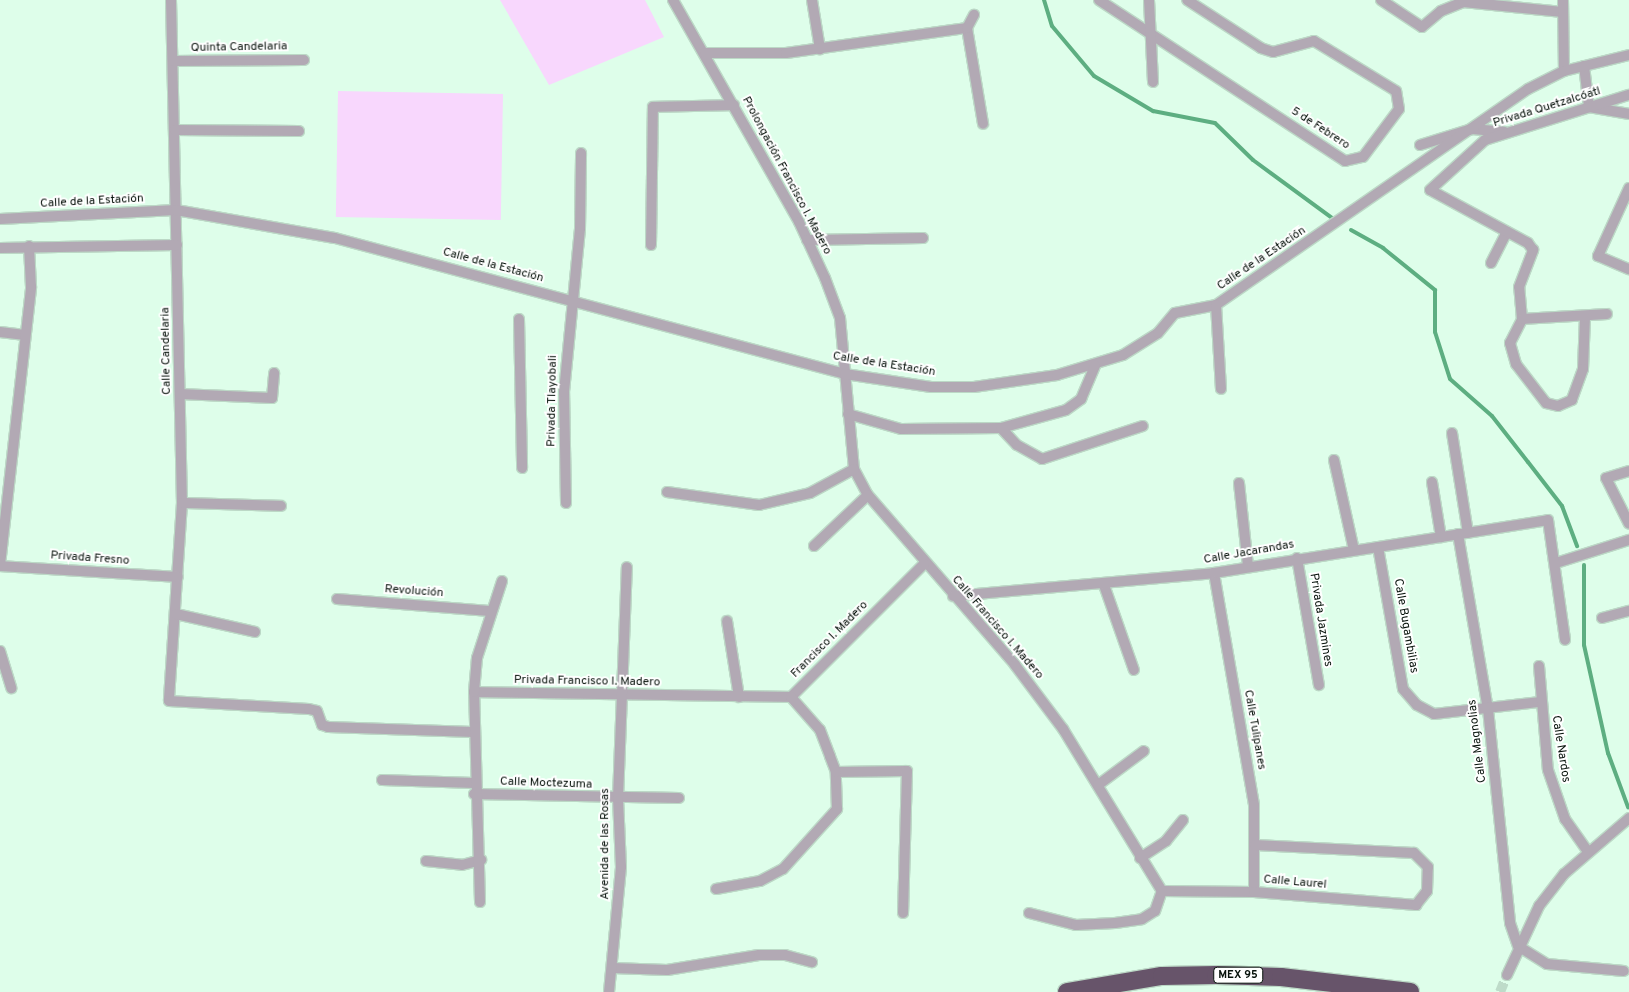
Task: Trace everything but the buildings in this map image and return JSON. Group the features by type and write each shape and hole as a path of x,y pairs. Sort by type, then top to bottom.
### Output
{"highway":[{"name":"MEX 95","path":"1067,992 1162,976 1216,975 1281,977 1410,992"}],"street":[{"name":"Calle Candelaria","path":"171,0 182,503 169,701 309,709 317,711 328,727 473,732"},
{"name":"Prolongación Francisco I. Madero","path":"673,0 734,105 807,240 840,318 845,374"},
{"path":"812,0 820,49"},
{"name":"5 de Febrero","path":"1099,0 1345,160 1363,157 1399,109 1396,91 1314,41 1273,52 1261,48 1187,0"},
{"path":"1150,0 1153,82"},
{"path":"1381,0 1422,27 1441,11 1463,1 1563,12"},
{"path":"1563,0 1564,71"},
{"path":"974,15 967,28 983,124"},
{"path":"705,54 820,49 967,28"},
{"name":"Calle de la Estación","path":"0,219 176,210 335,238 845,374 931,387 974,387 1095,366 1158,333 1176,313 1216,305 1528,89 1564,71 1629,55"},
{"name":"Quinta Candelaria","path":"173,61 304,60"},
{"path":"1584,66 1589,107 1629,114"},
{"name":"Privada Quetzalcóatl","path":"1522,319 1519,287 1533,250 1507,232 1430,190 1485,140 1629,95"},
{"path":"651,245 653,107 734,105"},
{"path":"1420,145 1472,129 1507,133"},
{"path":"175,130 300,131"},
{"name":"Privada Tlayobali","path":"566,503 564,392 580,229 581,154"},
{"path":"1629,188 1598,256 1629,269"},
{"path":"1491,263 1507,232"},
{"path":"807,240 922,238"},
{"path":"0,248 29,246 177,245"},
{"path":"0,566 0,550 31,287 29,246"},
{"path":"1216,305 1222,389"},
{"path":"1585,316 1581,377 1572,400 1558,406 1546,403 1516,364 1510,343 1522,319 1607,314"},
{"path":"519,319 522,468"},
{"path":"0,332 25,335"},
{"path":"848,414 901,429 1001,428 1066,410 1080,399 1095,366"},
{"path":"180,394 272,398 274,373"},
{"name":"Calle Francisco I. Madero","path":"845,374 854,469 868,495 924,564 1015,665 1098,785 1140,858 1162,891"},
{"path":"1001,428 1018,445 1042,459 1143,426"},
{"name":"Calle Magnolias","path":"1452,433 1463,533 1488,709 1510,923 1518,946"},
{"path":"0,446 12,447"},
{"path":"1334,460 1354,550"},
{"path":"667,492 759,505 810,493 854,469"},
{"path":"1629,471 1606,478 1629,524"},
{"path":"1432,482 1441,536"},
{"path":"1239,483 1248,566"},
{"path":"814,546 868,495"},
{"path":"182,503 281,506"},
{"name":"Calle Jacarandas","path":"954,596 1104,585 1214,573 1297,558 1548,520 1556,563"},
{"path":"1565,640 1556,563 1629,540"},
{"name":"Calle Bugambilias","path":"1378,547 1403,690 1417,705 1434,714 1488,709"},
{"name":"Privada Jazmines","path":"1297,558 1318,686"},
{"name":"Francisco I. Madero","path":"738,697 791,697 924,564"},
{"name":"Privada Fresno","path":"0,566 178,577"},
{"path":"624,696 627,567"},
{"name":"Calle Tulipanes","path":"1214,573 1253,798 1254,892"},
{"path":"480,902 481,860 474,794 474,692 477,658 490,611 502,581"},
{"path":"1104,585 1134,670"},
{"name":"Revolución","path":"337,599 490,611"},
{"path":"1602,618 1629,611"},
{"path":"176,614 255,632"},
{"path":"727,621 738,697"},
{"path":"0,651 11,688"},
{"name":"Calle Nardos","path":"1539,666 1540,702 1555,797 1587,851"},
{"name":"Privada Francisco I. Madero","path":"474,692 738,697"},
{"name":"Avenida de las Rosas","path":"609,992 613,968 620,867 618,798 624,696"},
{"path":"716,889 760,882 783,868 837,809 836,772 820,730 791,697"},
{"path":"1488,709 1540,702"},
{"path":"1098,785 1144,751"},
{"path":"836,772 907,771 904,913"},
{"path":"382,780 474,783"},
{"name":"Calle Moctezuma","path":"474,794 679,798"},
{"path":"1508,975 1518,946 1539,906 1587,851 1629,818"},
{"path":"1140,858 1166,841 1183,820"},
{"name":"Calle Laurel","path":"1162,891 1254,892 1416,906 1423,900 1428,867 1414,852 1255,845"},
{"path":"426,861 462,865 481,860"},
{"path":"1029,912 1076,925 1115,923 1142,919 1154,911 1162,891"},
{"path":"1518,946 1547,964 1624,971"},
{"path":"613,968 667,970 758,955 785,955 812,962"}],"shaded area":[{"path":"500,0 645,0 664,37 549,85"},
{"path":"338,91 503,94 501,220 336,217"}],"waterway":[{"path":"1044,0 1052,26 1094,76 1153,111 1215,123 1253,160 1336,221"},
{"path":"1351,230 1383,248 1435,290 1435,332 1450,379 1492,416 1562,506 1577,546"},
{"path":"1584,565 1584,645 1608,753 1628,807"}],"tunnel":[{"path":"1500,992 1507,975"}]}
